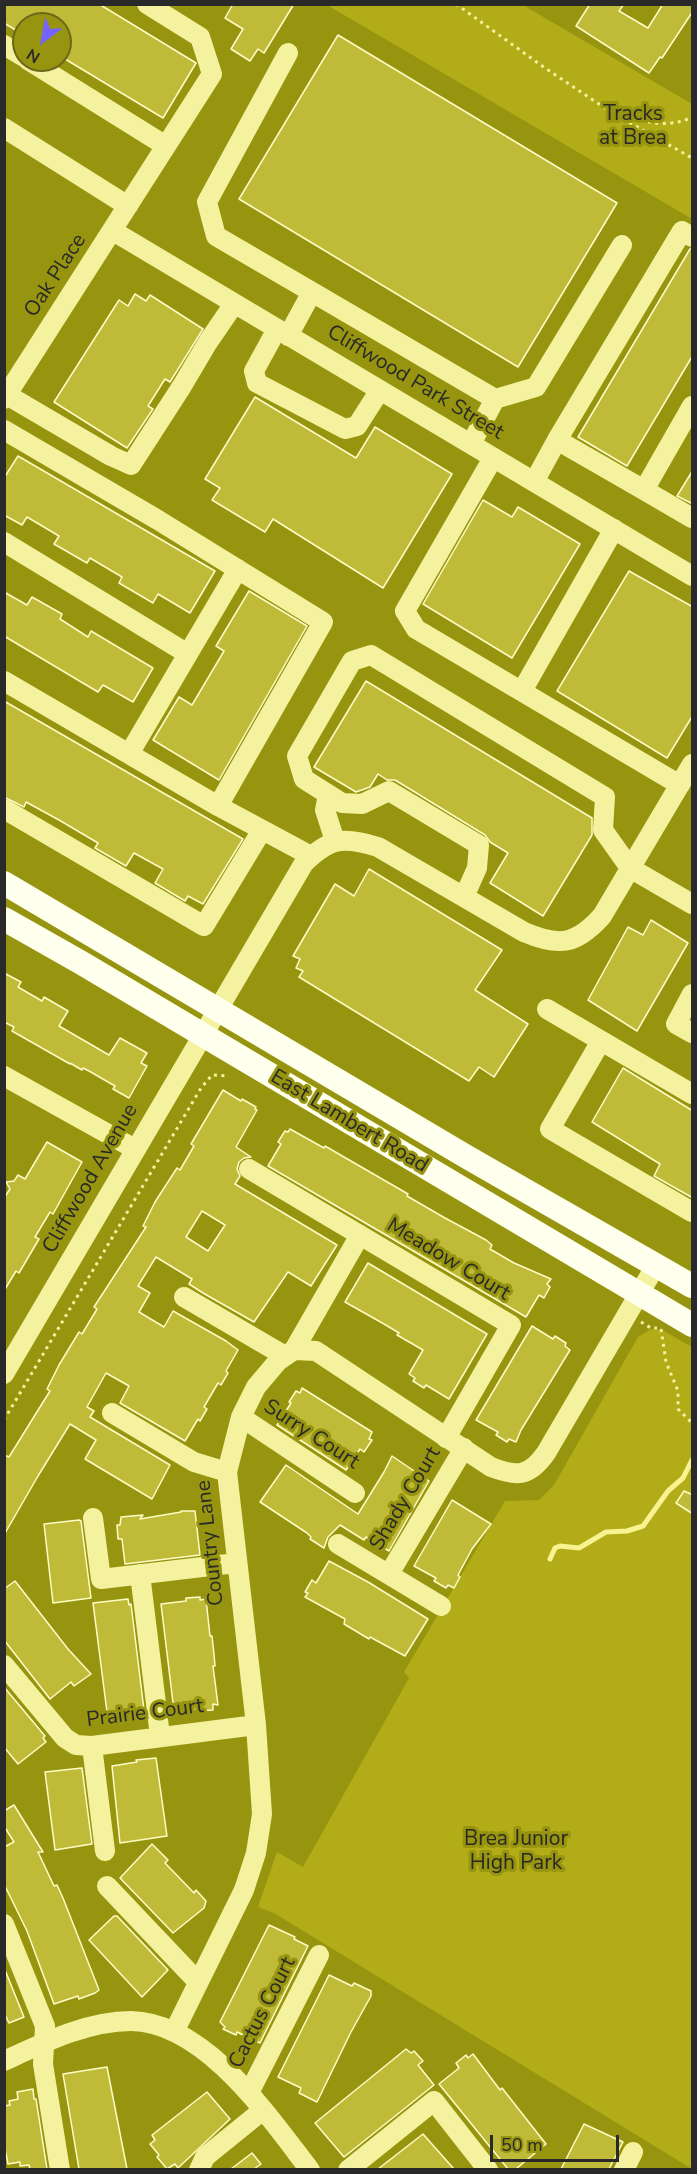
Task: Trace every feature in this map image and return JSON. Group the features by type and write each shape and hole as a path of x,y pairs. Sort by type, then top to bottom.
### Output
{"main road":[{"name":"East Lambert Road","path":"4,883 219,1008 467,1157 693,1286"},
{"name":"East Lambert Road","path":"4,920 80,962 693,1325"}],"street":[{"name":"Oak Place","path":"6,397 212,74 200,37 147,4"},
{"path":"288,53 207,202 216,236 495,399"},
{"path":"47,72 166,146"},
{"path":"4,128 128,206"},
{"name":"Cliffwood Park Street","path":"112,231 693,576"},
{"path":"534,482 682,231 693,237"},
{"path":"471,444 495,399 536,387 622,245"},
{"path":"312,292 254,371 257,382 345,429 357,426 380,390"},
{"path":"6,397 131,465 234,304"},
{"path":"644,490 685,436 693,406"},
{"path":"4,430 323,622 218,806"},
{"path":"557,440 693,518"},
{"path":"493,458 405,611 416,629 680,785"},
{"path":"522,691 614,529"},
{"path":"4,542 188,654"},
{"path":"129,754 238,569"},
{"path":"464,897 477,868 479,845 389,791 362,804 342,803 304,779 297,756 352,661 371,655 605,797 603,830 630,868 693,904"},
{"path":"4,681 218,806 311,856"},
{"path":"219,1008 304,863 317,850 335,841 357,840 378,847 524,932 544,941 565,941 587,932 602,916 693,764"},
{"path":"328,794 325,810 335,841"},
{"path":"4,809 204,926 262,830"},
{"path":"693,994 676,1024 693,1033"},
{"name":"Cliffwood Avenue","path":"4,1374 219,1008"},
{"path":"547,1009 693,1094"},
{"path":"601,1041 550,1129 693,1212"},
{"path":"4,1076 135,1149"},
{"name":"Meadow Court","path":"249,1169 511,1325"},
{"name":"Meadow Court","path":"289,1353 360,1235"},
{"path":"184,1297 289,1353 316,1351 491,1467 507,1473 522,1474 537,1466 656,1265"},
{"name":"Shady Court","path":"446,1438 511,1325"},
{"name":"Country Lane","path":"174,2032 244,1890 256,1853 262,1814 256,1725 227,1473 241,1417 256,1387 278,1360 289,1353"},
{"path":"112,1413 194,1462 227,1473"},
{"name":"Surry Court","path":"241,1417 355,1493"},
{"name":"Shady Court","path":"389,1574 464,1449"},
{"path":"93,1518 101,1579 236,1563"},
{"name":"Shady Court","path":"338,1544 441,1606"},
{"path":"140,1574 160,1736"},
{"name":"Prairie Court","path":"4,1665 65,1738 76,1745 92,1746 256,1725"},
{"path":"92,1746 105,1851"},
{"path":"107,1886 198,1982"},
{"path":"4,1923 45,2026 43,2064 60,2169"},
{"name":"Cactus Court","path":"249,2093 319,1955"},
{"path":"4,2061 44,2043 103,2024 132,2021 174,2032 216,2059 249,2093 310,2169"},
{"path":"348,2169 434,2101 488,2169"},
{"path":"200,2169 205,2157 263,2110"}],"path":[{"path":"456,4 610,112 693,158"},
{"path":"610,112 644,122 663,124 680,123 693,117"},
{"path":"661,1328 660,1334 666,1362 678,1391 678,1409 693,1423"}],"green space":[{"name":"Tracks at Brea","path":"327,5 523,5 692,104 692,219"},
{"name":"Brea Junior High Park","path":"651,1329 664,1331 692,1347 692,2169 274,1913 258,1907 277,1852 303,1867 409,1678 404,1672 505,1501 539,1500 554,1485 638,1337"}],"building":[{"path":"4,4 99,4 196,63 163,118 72,63 72,12 12,12 12,28 4,23"},
{"path":"233,4 294,4 264,53 258,49 250,61 231,49 243,29 225,18"},
{"path":"590,4 624,4 619,11 648,28 663,4 693,4 693,11 662,58 660,57 649,73 576,26"},
{"path":"338,35 617,203 518,367 239,199"},
{"path":"690,249 693,249 693,355 627,466 578,437"},
{"path":"135,294 146,301 150,295 203,329 170,382 165,379 148,406 153,409 127,448 54,402 119,300 128,306"},
{"path":"255,397 356,458 375,427 452,474 383,588 273,519 265,532 212,500 220,488 205,479"},
{"path":"18,456 215,571 190,613 158,594 153,603 119,583 122,577 90,558 87,563 54,544 59,536 27,517 22,525 4,515 4,478"},
{"path":"693,470 693,504 677,496"},
{"path":"483,500 512,517 518,507 580,544 512,658 423,604"},
{"path":"629,571 693,607 693,715 667,758 557,691"},
{"path":"249,591 307,626 219,780 153,740 179,697 192,705 224,651 216,646"},
{"path":"4,592 27,605 32,597 62,614 60,619 88,637 91,631 153,668 133,702 103,685 98,692 4,636"},
{"path":"366,681 592,818 592,835 543,916 490,883 508,853 490,842 485,835 395,780 387,780 378,774 370,787 356,792 314,767"},
{"path":"4,701 243,839 203,904 188,896 185,901 155,883 163,869 134,853 126,866 95,848 98,843 59,820 26,802 24,807 4,797"},
{"path":"369,869 502,950 475,990 528,1024 494,1077 479,1067 469,1081 299,977 303,971 296,968 300,959 293,956 335,884 354,896"},
{"path":"651,920 688,943 637,1031 588,1000 628,927 643,935"},
{"path":"4,973 21,982 18,987 42,1001 44,997 68,1011 59,1026 109,1055 120,1038 147,1053 141,1063 147,1066 129,1098 113,1089 115,1086 89,1071 70,1064 12,1031 14,1027 4,1022"},
{"path":"623,1068 693,1111 693,1198 654,1176 660,1164 592,1122"},
{"path":"223,1090 256,1107 257,1110 236,1147 251,1157 239,1162 237,1169 240,1176 235,1184 337,1245 311,1286 288,1272 254,1322 189,1284 192,1279 156,1257 138,1286 150,1293 139,1312 164,1327 173,1311 226,1341 238,1350 226,1371 228,1373 221,1385 218,1383 204,1407 207,1409 185,1441 120,1403 129,1386 106,1373 87,1407 94,1411 90,1417 170,1465 152,1499 85,1459 96,1440 70,1424 4,1535 4,1455 9,1457 50,1391 47,1389 59,1365 79,1332 82,1334 97,1309 94,1307 146,1227 143,1226 155,1202 177,1168 180,1170 194,1146 191,1144","holes":["202,1211 225,1225 208,1251 186,1237"]},
{"path":"290,1129 324,1148 325,1146 408,1194 407,1196 486,1240 492,1245 490,1249 514,1263 551,1279 547,1284 550,1287 544,1298 539,1295 526,1317 268,1166 281,1144 278,1142 285,1131 288,1132"},
{"path":"47,1142 82,1162 53,1214 50,1212 35,1237 39,1239 19,1273 16,1271 4,1291 4,1198 10,1189 6,1182 14,1181 18,1175 25,1179"},
{"path":"368,1263 487,1334 449,1399 426,1385 424,1388 413,1381 415,1378 409,1374 423,1350 397,1335 399,1333 345,1302"},
{"path":"532,1326 553,1339 555,1336 566,1343 565,1346 570,1350 516,1442 509,1439 507,1442 496,1435 498,1432 476,1420"},
{"path":"302,1388 372,1432 369,1439 372,1440 364,1452 360,1449 346,1470 277,1425 296,1391 300,1393"},
{"path":"392,1456 429,1481 389,1551 366,1537 364,1540 340,1525 328,1537 324,1548 310,1539 307,1533 260,1502 286,1465 358,1514"},
{"path":"684,1491 693,1495 693,1514 676,1503"},
{"path":"452,1500 491,1524 472,1549 458,1575 460,1577 454,1588 448,1585 446,1588 434,1581 436,1578 414,1566"},
{"path":"181,1511 195,1511 200,1555 125,1564 122,1539 118,1539 117,1525 120,1525 121,1517 143,1515 140,1519"},
{"path":"81,1521 91,1598 53,1603 44,1524"},
{"path":"329,1561 428,1619 405,1656 370,1637 369,1639 344,1624 345,1619 305,1597 308,1593 305,1592 312,1580 316,1583"},
{"path":"15,1581 68,1649 91,1674 74,1686 71,1682 50,1699 4,1640 4,1589"},
{"path":"200,1597 200,1600 206,1599 218,1705 213,1704 213,1710 174,1711 161,1604"},
{"path":"128,1599 129,1605 131,1604 144,1710 143,1715 108,1720 93,1603"},
{"path":"4,1687 45,1736 43,1738 46,1742 18,1764 4,1747"},
{"path":"156,1758 167,1836 120,1843 112,1766"},
{"path":"82,1768 92,1844 55,1850 45,1772"},
{"path":"14,1805 43,1852 38,1852 54,1886 57,1885 63,1898 99,1990 95,1993 54,2004 27,1931 4,1884 4,1847 14,1842 4,1826 4,1811"},
{"path":"152,1844 168,1860 165,1863 194,1893 196,1890 206,1901 204,1908 173,1933 120,1878"},
{"path":"114,1916 117,1916 168,1970 142,1997 89,1940"},
{"path":"269,1925 308,1946 260,2043 237,2032 236,2035 223,2029 225,2027 220,2022"},
{"path":"5,1970 24,2017 9,2023 4,2013"},
{"path":"329,1975 352,1986 354,1983 371,1991 371,1996 317,2102 299,2093 301,2088 278,2077"},
{"path":"406,2049 411,2053 414,2051 423,2061 418,2065 434,2085 344,2157 315,2123"},
{"path":"473,2054 546,2144 516,2169 508,2169 439,2084 459,2068 456,2063 466,2055 468,2058"},
{"path":"107,2067 127,2169 79,2169 63,2074"},
{"path":"33,2089 47,2169 30,2169 29,2165 20,2166 20,2162 8,2164 4,2144 4,2106 10,2105 9,2101 18,2099 17,2092"},
{"path":"207,2092 230,2119 178,2168 175,2164 167,2169 150,2144 155,2140 152,2135"},
{"path":"584,2124 623,2142 609,2169 561,2169"},
{"path":"423,2134 454,2169 378,2169"},
{"path":"252,2153 261,2164 254,2169 231,2169"}],"waterway":[{"path":"550,1559 555,1548 560,1546 579,1548 606,1532 627,1531 643,1526 668,1491 683,1478 692,1460"}]}
